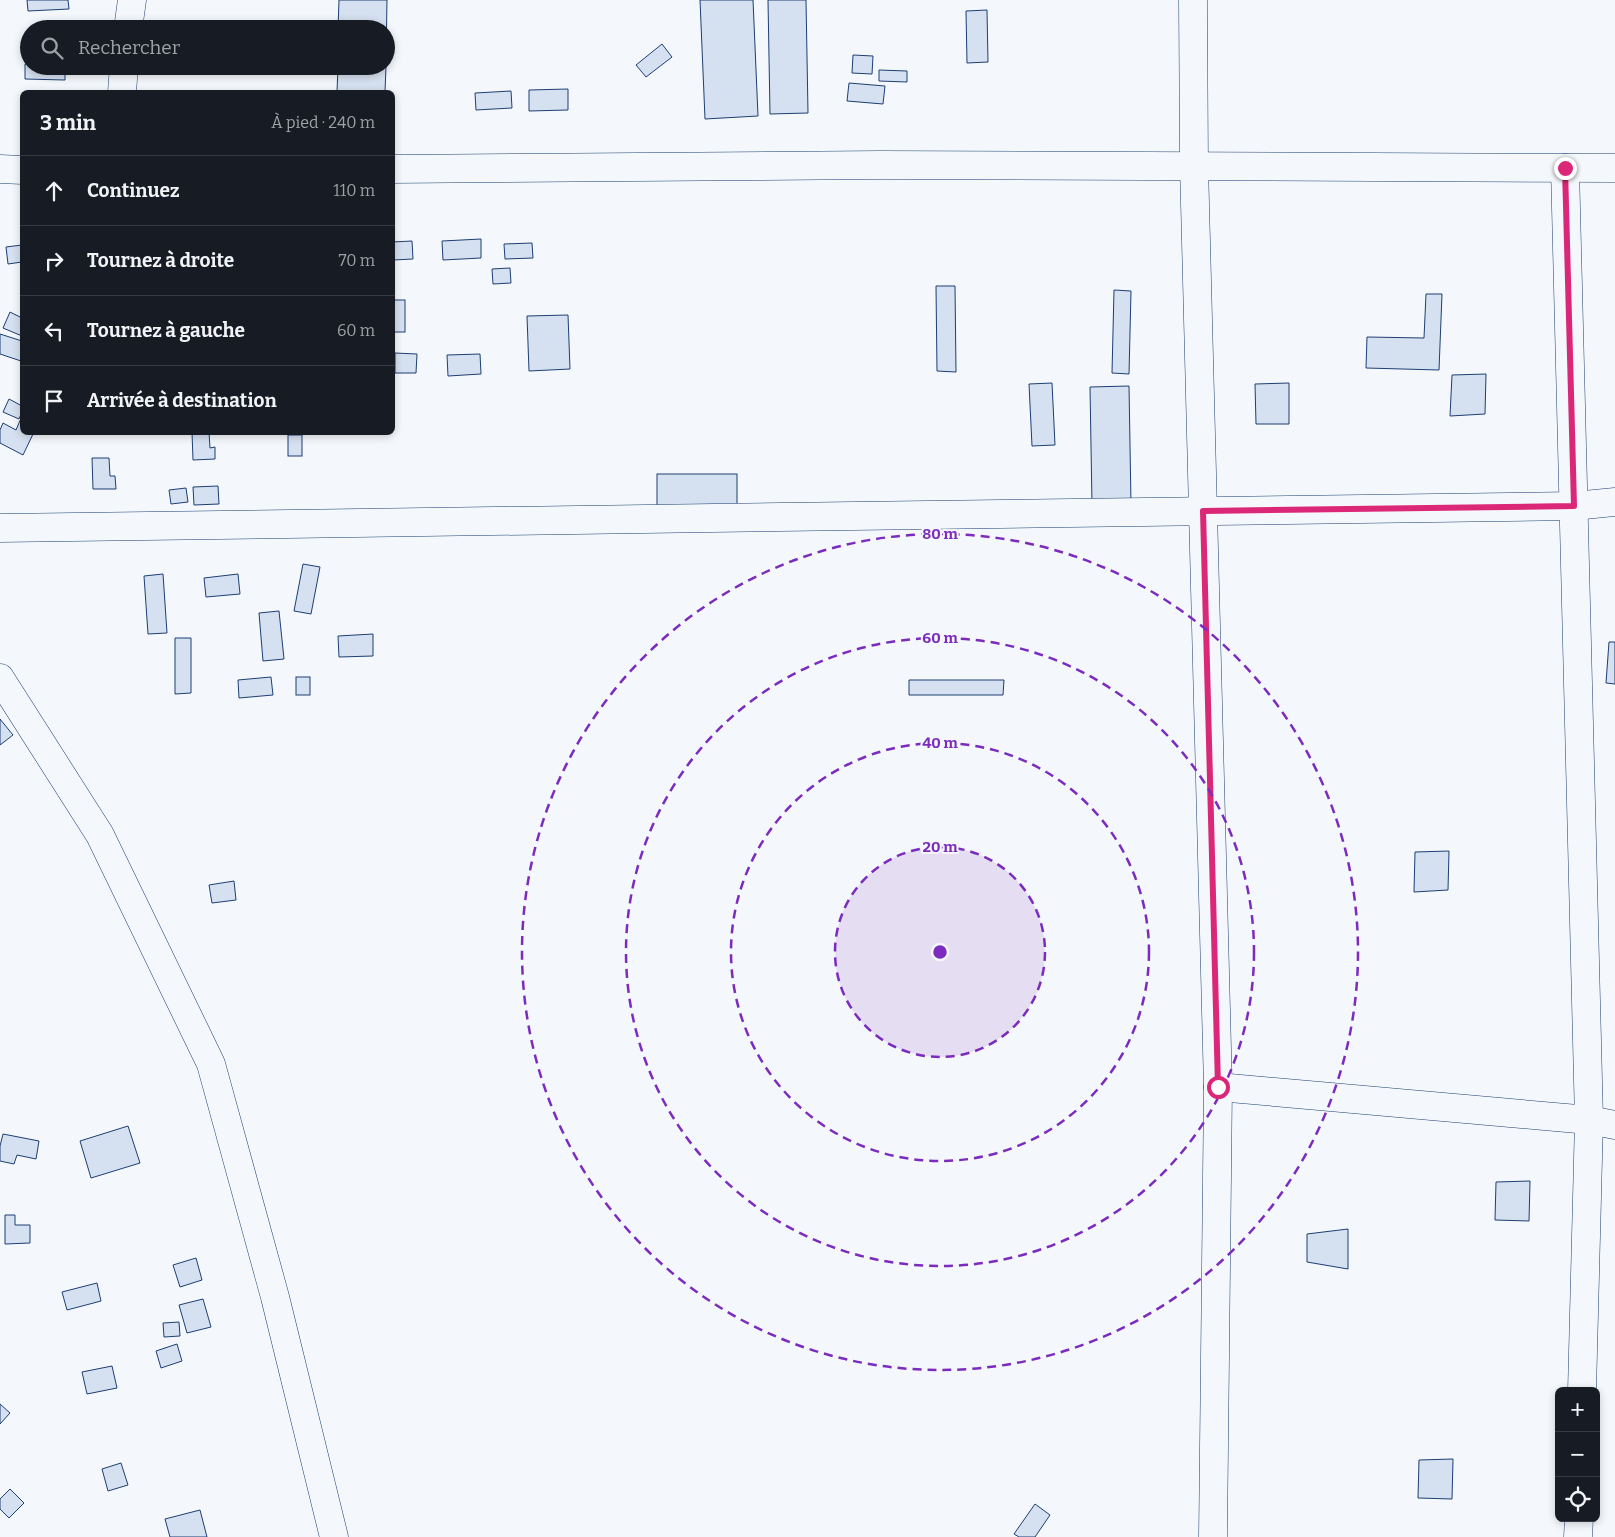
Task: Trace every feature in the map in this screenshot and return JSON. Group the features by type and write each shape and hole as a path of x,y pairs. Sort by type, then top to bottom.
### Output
{"street":[{"path":"129,20 132,0"},
{"path":"1193,0 1194,166 1218,1087 1214,1537"},
{"path":"122,90 123,75"},
{"path":"395,169 880,165 1615,168"},
{"path":"1565,168 1589,1120 1582,1387"},
{"path":"0,169 20,170"},
{"path":"0,528 1574,506 1615,502"},
{"path":"0,678 100,834 211,1064 275,1297 334,1537"},
{"path":"1218,1087 1589,1120 1615,1125"},
{"path":"1578,1537 1579,1522"}],"building":[{"path":"27,0 68,0 69,9 28,11"},
{"path":"339,0 387,0 387,20 338,20"},
{"path":"700,0 753,0 758,116 705,119"},
{"path":"768,0 806,0 808,113 770,114"},
{"path":"987,10 988,62 967,63 966,11"},
{"path":"662,44 672,57 646,77 636,65"},
{"path":"853,55 873,56 872,74 852,73"},
{"path":"879,70 907,71 907,82 879,81"},
{"path":"25,75 65,75 65,80 25,79"},
{"path":"338,75 386,75 385,90 337,90"},
{"path":"849,83 885,86 883,104 847,101"},
{"path":"568,89 568,110 529,111 529,90"},
{"path":"511,91 512,108 476,110 475,93"},
{"path":"481,239 481,258 443,260 442,241"},
{"path":"412,241 413,259 395,260 395,242"},
{"path":"532,243 533,258 505,259 504,244"},
{"path":"20,245 20,262 8,264 6,247"},
{"path":"510,268 511,283 493,284 492,269"},
{"path":"936,286 955,286 956,372 937,371"},
{"path":"1114,290 1131,291 1129,374 1112,373"},
{"path":"1426,294 1442,294 1439,370 1366,368 1367,337 1424,338"},
{"path":"395,300 405,300 405,332 395,332"},
{"path":"10,312 20,317 20,335 3,328"},
{"path":"568,315 570,369 529,371 527,316"},
{"path":"0,334 20,340 20,361 0,354"},
{"path":"395,353 417,354 416,373 395,373"},
{"path":"480,354 481,374 448,376 447,355"},
{"path":"1486,374 1485,414 1450,416 1452,375"},
{"path":"1052,383 1055,445 1032,446 1029,384"},
{"path":"1289,383 1289,424 1256,424 1255,384"},
{"path":"1129,386 1131,504 1092,505 1090,387"},
{"path":"9,399 20,405 19,419 3,412"},
{"path":"20,421 20,435 33,435 23,455 0,443 0,430 3,423 16,430"},
{"path":"192,435 209,435 210,448 215,447 215,459 193,460"},
{"path":"288,435 302,435 302,456 288,456"},
{"path":"92,458 109,458 110,476 115,476 116,489 93,489"},
{"path":"657,474 737,474 737,509 657,509"},
{"path":"218,486 219,504 194,505 193,487"},
{"path":"186,488 188,502 171,504 169,490"},
{"path":"303,564 320,567 311,614 294,611"},
{"path":"163,574 167,633 148,634 144,576"},
{"path":"238,574 240,594 206,597 204,578"},
{"path":"279,611 284,659 263,661 259,613"},
{"path":"373,634 373,656 339,657 338,636"},
{"path":"175,638 191,638 191,693 175,694"},
{"path":"1609,642 1615,642 1615,684 1606,683"},
{"path":"271,677 273,695 239,698 238,680"},
{"path":"296,677 310,677 310,695 296,695"},
{"path":"909,680 1004,680 1003,695 909,695"},
{"path":"0,719 13,735 0,745"},
{"path":"1449,851 1448,890 1414,892 1415,852"},
{"path":"234,881 236,900 212,903 209,885"},
{"path":"128,1126 140,1163 91,1178 80,1141"},
{"path":"3,1134 39,1141 36,1159 17,1155 14,1164 0,1161 0,1146"},
{"path":"1530,1181 1529,1221 1495,1220 1496,1182"},
{"path":"5,1215 15,1215 15,1225 30,1225 30,1243 5,1244"},
{"path":"1348,1229 1348,1269 1307,1262 1307,1234"},
{"path":"196,1258 202,1280 180,1287 173,1265"},
{"path":"97,1283 101,1301 67,1310 62,1292"},
{"path":"203,1299 211,1327 187,1333 179,1305"},
{"path":"179,1322 180,1336 164,1337 163,1323"},
{"path":"177,1344 182,1361 161,1368 156,1351"},
{"path":"112,1366 117,1388 87,1394 82,1372"},
{"path":"0,1404 10,1413 0,1424"},
{"path":"1453,1459 1452,1499 1418,1498 1419,1460"},
{"path":"121,1463 128,1485 108,1491 102,1469"},
{"path":"10,1489 24,1503 9,1518 0,1509 0,1499"},
{"path":"1035,1504 1050,1515 1035,1537 1019,1537 1014,1534"},
{"path":"200,1510 207,1537 170,1537 165,1519"}],"route":[{"path":"1218,1087 1203,511 1574,506 1565,168"}]}
